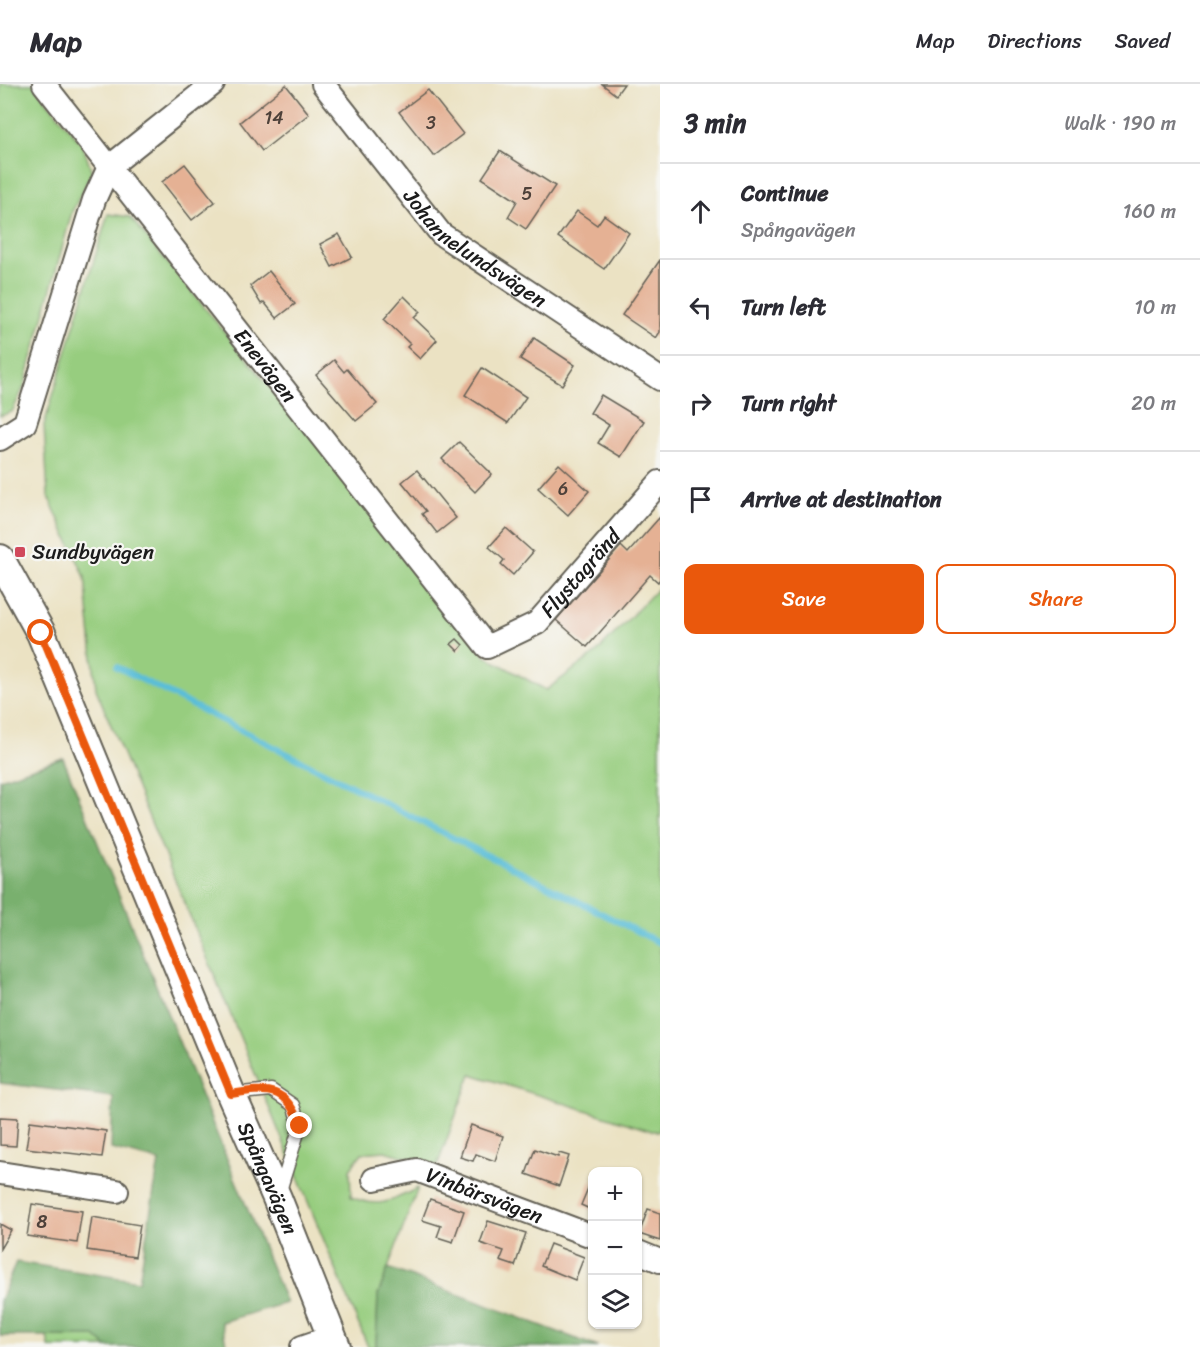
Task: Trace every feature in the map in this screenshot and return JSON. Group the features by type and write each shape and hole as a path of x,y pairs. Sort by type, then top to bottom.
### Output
{"street":[{"name":"Enevägen","path":"44,84 487,646"},
{"path":"0,439 25,423 94,200 110,167 213,84"},
{"name":"Johannelundsvägen","path":"323,84 441,234 660,380"},
{"name":"Flystagränd","path":"487,646 537,623 660,482"},
{"name":"Spångavägen","path":"0,559 41,633 231,1094 278,1198 333,1342 302,1347"},
{"name":"Vinbärsvägen","path":"374,1179 417,1170 588,1234"},
{"path":"0,1173 117,1191"},
{"path":"642,1254 660,1261"}],"lane":[{"path":"231,1094 271,1090 293,1105 300,1126 278,1198"}],"green space":[{"path":"0,84 33,84 83,146 92,172 72,212 24,387 12,412 0,416"},
{"path":"108,214 130,217 418,567 485,656 546,690 597,652 660,586 660,1131 652,1131 471,1074 437,1166 385,1151 362,1153 350,1169 351,1197 378,1203 400,1197 418,1188 378,1295 376,1347 368,1347 96,689 85,577 48,496 44,425"},
{"path":"63,758 286,1303 221,1322 227,1347 107,1347 95,1336 0,1336 0,1301 16,1262 139,1281 159,1161 111,1149 113,1097 0,1083 0,779"},
{"path":"388,1268 598,1347 376,1347 378,1295"},
{"path":"47,1336 95,1336 107,1347 49,1347"}],"building":[{"path":"602,84 624,84 616,95"},
{"path":"286,85 309,114 262,151 240,122"},
{"path":"428,90 463,134 434,156 399,112"},
{"path":"500,151 555,186 526,229 508,217 517,201 482,178"},
{"path":"185,164 215,202 192,220 162,182"},
{"path":"577,211 597,225 604,215 629,233 604,269 558,237"},
{"path":"339,234 352,257 332,267 320,244"},
{"path":"660,260 660,332 656,338 622,315"},
{"path":"269,271 295,304 277,318 264,302 261,304 250,286"},
{"path":"404,296 420,312 414,318 437,340 420,359 407,347 410,344 384,319"},
{"path":"534,338 575,365 562,385 520,359"},
{"path":"334,360 344,372 347,369 377,404 356,421 316,375"},
{"path":"482,368 526,397 508,423 465,395"},
{"path":"601,395 644,421 621,457 598,443 609,425 590,413"},
{"path":"459,442 492,474 475,492 442,459"},
{"path":"559,464 589,491 568,515 538,488"},
{"path":"417,470 456,518 437,533 422,514 426,511 402,482"},
{"path":"660,517 660,579 658,582 650,575 587,647 556,620 621,546 628,553"},
{"path":"506,528 533,552 513,575 501,564 504,560 489,547"},
{"path":"457,639 463,645 458,651 451,644"},
{"path":"0,1117 18,1118 16,1146 0,1145"},
{"path":"30,1121 106,1131 102,1157 26,1148"},
{"path":"471,1125 503,1136 495,1161 476,1154 473,1161 460,1157"},
{"path":"535,1149 558,1157 559,1153 569,1156 559,1186 526,1174"},
{"path":"588,1188 588,1208 581,1205"},
{"path":"430,1199 464,1211 453,1242 437,1237 441,1226 422,1220"},
{"path":"32,1204 82,1211 77,1243 27,1236"},
{"path":"648,1209 660,1213 660,1241 642,1235 642,1226"},
{"path":"92,1217 140,1225 135,1257 87,1250"},
{"path":"488,1221 526,1233 515,1266 500,1261 504,1251 480,1243"},
{"path":"0,1224 11,1230 0,1249"},
{"path":"550,1244 584,1257 575,1280 541,1266"}],"waterway":[{"path":"117,667 660,943"}],"place":[{"name":"Sundbyvägen","path":"20,552"}],"route":[{"path":"41,633 231,1094 271,1090 293,1105 300,1126"}]}
